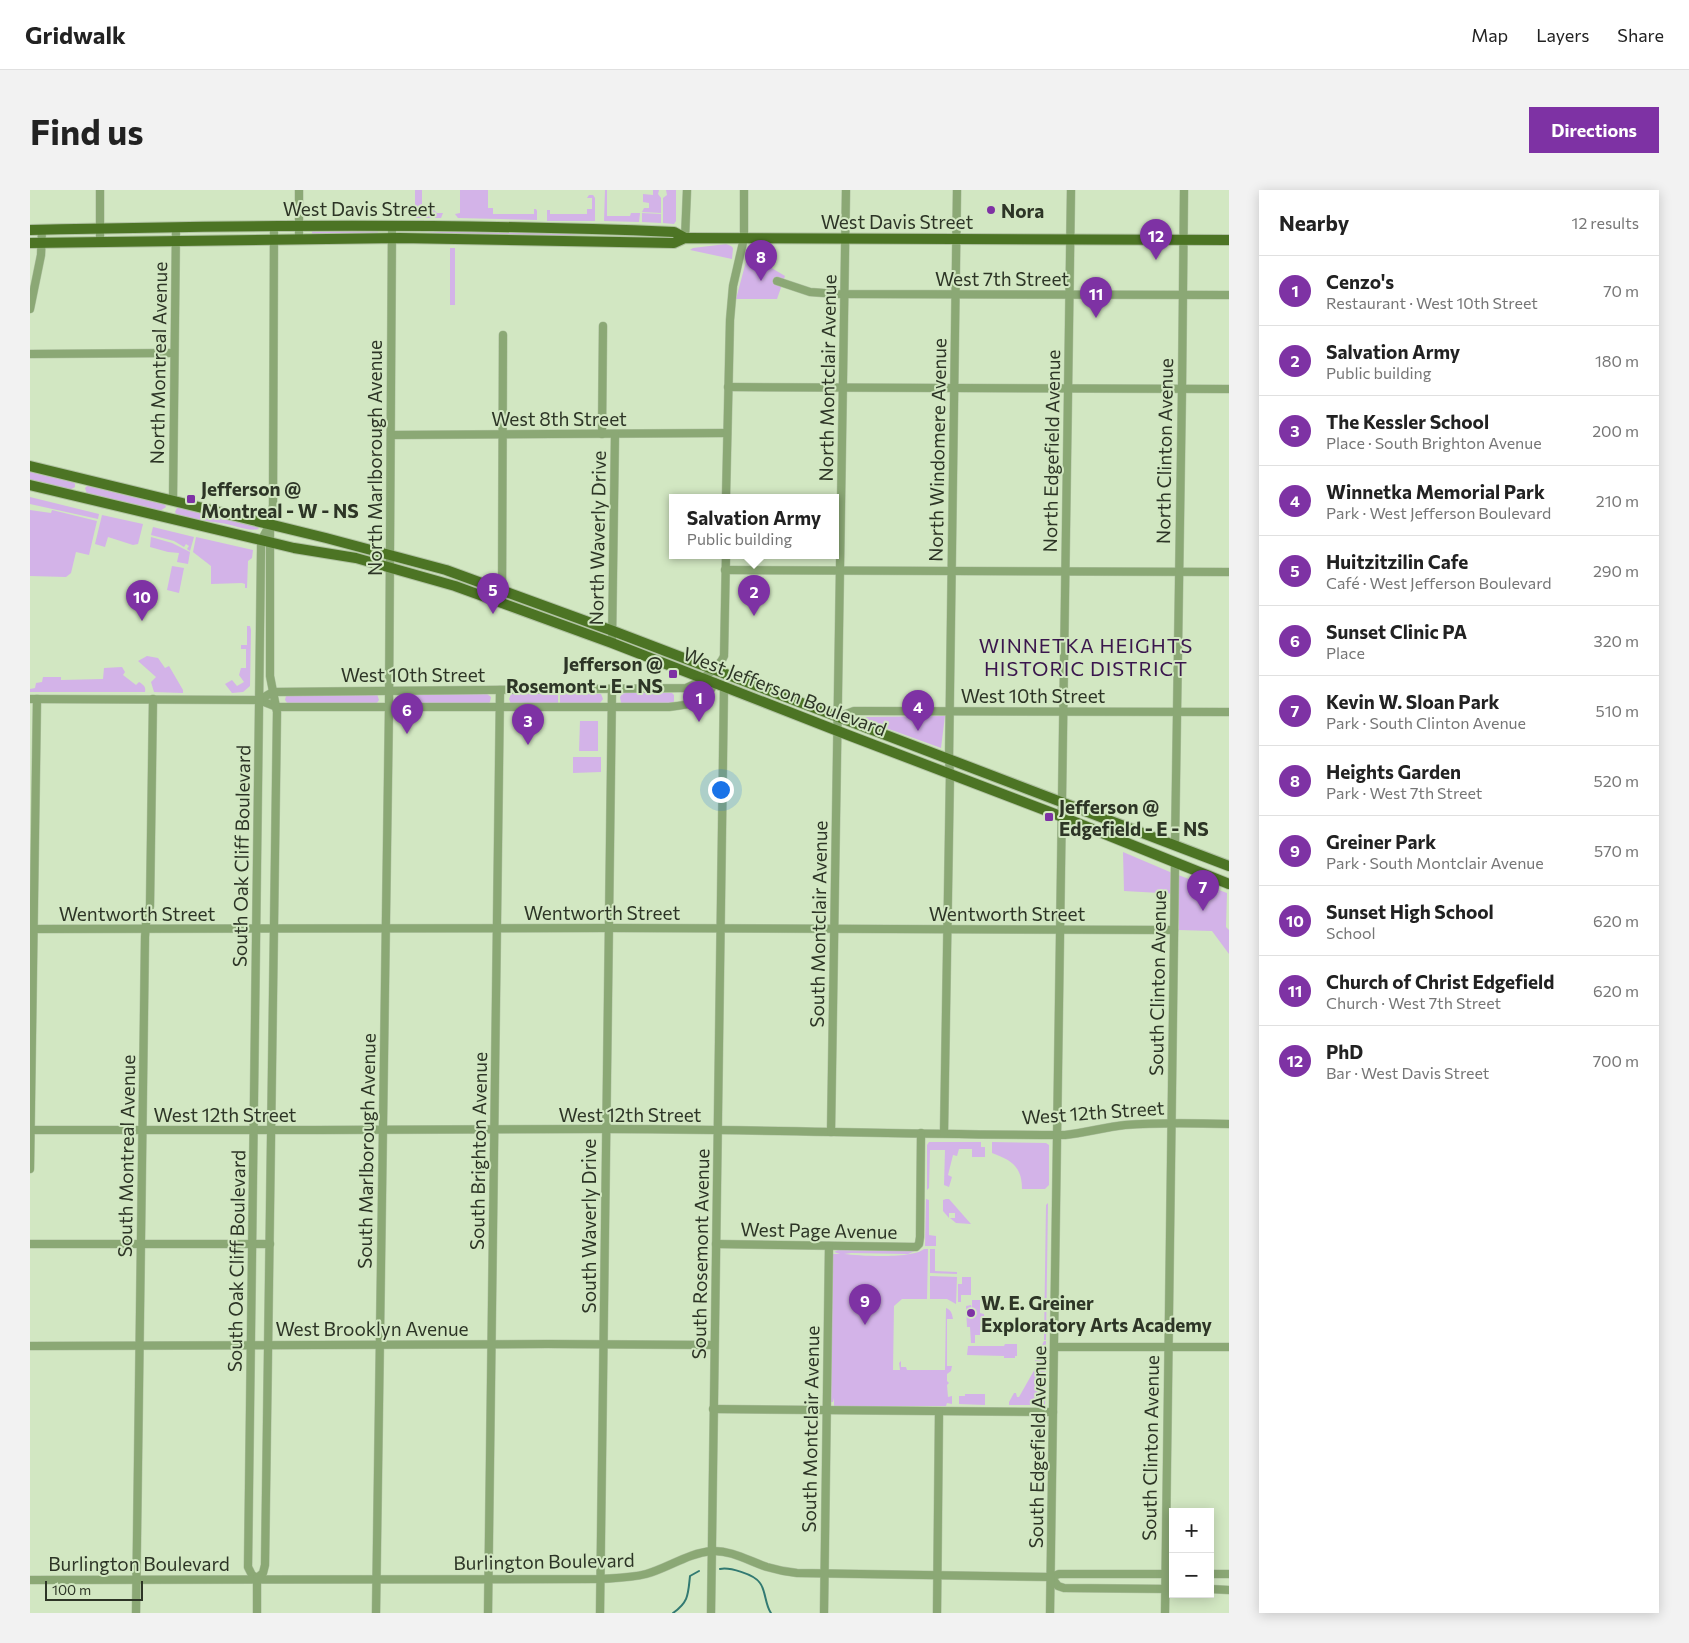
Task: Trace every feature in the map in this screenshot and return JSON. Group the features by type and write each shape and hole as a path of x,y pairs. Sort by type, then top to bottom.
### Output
{"main road":[{"name":"West Davis Street","path":"30,230 392,225 674,232 686,238"},
{"name":"West Davis Street","path":"30,243 392,238 674,243 686,238 1229,240"},
{"name":"West Jefferson Boulevard","path":"30,466 270,524 446,570 502,589 714,669 1229,866"},
{"path":"77,496 82,478"},
{"name":"West Jefferson Boulevard","path":"30,485 266,542 311,552 348,556 455,586 720,684 1229,884"},
{"path":"166,517 172,500"},
{"path":"1125,843 1135,842 1166,853 1173,853 1175,845"}],"street":[{"path":"100,190 100,242"},
{"path":"299,190 299,240"},
{"path":"686,190 686,238"},
{"path":"726,494 731,295 744,238 744,190"},
{"name":"North Montclair Avenue","path":"838,716 846,190"},
{"name":"North Windomere Avenue","path":"944,1133 957,190"},
{"name":"North Edgefield Avenue","path":"1063,712 1071,190"},
{"name":"North Clinton Avenue","path":"1176,712 1184,190"},
{"name":"North Marlborough Avenue","path":"389,690 392,225"},
{"path":"266,542 272,505 274,226"},
{"name":"North Montreal Avenue","path":"172,500 176,227"},
{"path":"30,309 42,243 42,229"},
{"name":"West 7th Street","path":"777,281 810,292 844,294 1229,295"},
{"name":"North Waverly Drive","path":"602,434 603,326"},
{"path":"502,603 503,336"},
{"path":"30,354 174,353"},
{"path":"728,387 1229,389"},
{"name":"West 8th Street","path":"390,435 727,433"},
{"name":"North Waverly Drive","path":"612,643 615,434"},
{"name":"South Oak Cliff Boulevard","path":"257,1578 263,1573 265,1566 277,708 270,676 266,542"},
{"name":"South Oak Cliff Boulevard","path":"257,1578 252,1575 248,1567 258,700 266,542"},
{"path":"714,669 724,656 726,559"},
{"path":"725,570 1229,572"},
{"name":"West 10th Street","path":"258,700 273,692 686,688 692,686 714,669"},
{"name":"West 10th Street","path":"33,699 258,700 277,708 669,707 689,704 707,696 720,684"},
{"name":"South Rosemont Avenue","path":"711,1613 720,928 720,684"},
{"name":"South Marlborough Avenue","path":"376,1613 389,690"},
{"name":"South Brighton Avenue","path":"488,1613 500,690"},
{"name":"South Waverly Drive","path":"600,1613 612,690"},
{"path":"30,1169 33,699"},
{"name":"South Montreal Avenue","path":"136,1613 142,1131 146,929 150,906 153,699"},
{"name":"West 10th Street","path":"838,716 854,711 1229,712"},
{"name":"South Edgefield Avenue","path":"1050,1613 1063,712"},
{"path":"1175,845 1176,712"},
{"name":"South Montclair Avenue","path":"831,1132 838,716"},
{"name":"South Clinton Avenue","path":"1169,1574 1168,1347 1175,863"},
{"name":"Wentworth Street","path":"32,929 834,928 1174,930"},
{"name":"West 12th Street","path":"30,1130 605,1129 1058,1134 1082,1133 1123,1125 1172,1123 1229,1124"},
{"name":"West Page Avenue","path":"716,1244 916,1247 919,1244 921,1133"},
{"path":"30,1244 270,1244"},
{"name":"South Montclair Avenue","path":"824,1613 829,1246"},
{"name":"West Brooklyn Avenue","path":"30,1346 714,1345"},
{"path":"1055,1347 1229,1347"},
{"path":"713,1409 1053,1412"},
{"path":"937,1613 940,1412"},
{"name":"Burlington Boulevard","path":"30,1580 257,1578 600,1579 645,1574 688,1557 712,1552 734,1554 782,1571 824,1574 1051,1577 1059,1574 1169,1574"},
{"path":"1214,1574 1229,1574"},
{"name":"Burlington Boulevard","path":"1051,1577 1058,1586 1064,1588 1169,1589"},
{"name":"South Oak Cliff Boulevard","path":"257,1578 257,1613"},
{"name":"South Clinton Avenue","path":"1165,1613 1169,1589"},
{"path":"1214,1589 1229,1590"}],"shaded area":[{"path":"415,190 422,190 422,207 432,208 437,213 443,213 441,218 415,218"},
{"path":"460,190 488,190 488,208 493,208 493,214 534,214 534,209 536,209 537,220 458,218 455,214 460,213"},
{"path":"605,190 607,190 607,216 630,216 631,213 640,213 639,222 604,221"},
{"path":"653,190 659,190 661,213 642,212 644,208 649,208 649,203 643,202 643,194 653,195"},
{"path":"666,190 676,190 676,221 674,224 663,223 663,198 667,195"},
{"path":"589,195 593,195 595,198 595,221 547,221 547,210 550,210 550,214 587,214 587,209 592,209 592,198 587,198"},
{"path":"642,213 661,214 661,223 642,222"},
{"path":"312,230 378,230 378,234 312,234"},
{"path":"454,230 589,234 550,236 405,234"},
{"path":"726,244 733,248 732,259 690,250 693,248"},
{"path":"450,248 455,248 455,305 450,305"},
{"path":"748,254 785,276 777,299 736,299"},
{"path":"30,470 72,480 75,487 70,490 30,480"},
{"path":"91,485 164,502 166,507 160,511 87,494 85,488"},
{"path":"30,497 99,514 98,519 30,504"},
{"path":"178,506 256,525 259,529 245,529 177,515 175,512"},
{"path":"30,510 51,513 52,510 97,521 89,555 76,552 71,573 66,577 30,576"},
{"path":"102,515 143,524 138,544 133,545 108,537 105,547 95,544"},
{"path":"153,527 194,537 190,551 187,549 189,546 186,544 184,547 174,541 151,535"},
{"path":"151,537 172,543 190,552 188,564 177,562 179,553 150,547"},
{"path":"196,537 253,550 252,558 248,561 247,588 242,583 211,584 211,566 193,552"},
{"path":"172,566 184,568 179,593 167,590"},
{"path":"247,626 250,626 251,630 250,686 243,692 232,693 225,684 232,680 237,686 244,682 239,675 241,668 246,668 246,649 241,649 241,645 247,645"},
{"path":"147,656 158,658 165,668 169,666 183,693 154,692 151,682 156,677 138,661"},
{"path":"122,667 125,672 123,675 136,685 139,682 142,684 145,687 145,692 30,692 30,689 35,688 36,683 42,682 43,677 61,677 61,680 103,679 104,668"},
{"path":"626,693 672,693 674,701 673,703 621,703 620,697"},
{"path":"377,694 379,700 376,704 288,704 285,700 286,696"},
{"path":"403,694 487,694 491,697 488,704 401,705 398,698"},
{"path":"511,694 558,694 558,704 511,704 509,699"},
{"path":"560,694 601,694 603,699 600,703 560,704"},
{"path":"945,716 941,748 864,720 866,717"},
{"path":"580,721 598,721 598,751 579,751"},
{"path":"573,757 601,757 601,772 573,773"},
{"path":"1123,852 1227,893 1226,927 1229,930 1229,954 1212,931 1179,930 1178,894 1124,891"},
{"path":"929,1142 981,1142 981,1147 985,1147 985,1157 972,1157 972,1149 959,1149 957,1156 953,1155 948,1175 952,1177 949,1187 944,1185 945,1150 930,1150 929,1188 927,1190 927,1145"},
{"path":"992,1142 1046,1143 1049,1145 1049,1185 1045,1189 1022,1189 1018,1169 1010,1161 992,1153"},
{"path":"926,1199 929,1200 929,1235 936,1236 936,1246 925,1246"},
{"path":"949,1199 971,1224 956,1223 950,1218 955,1218 955,1213 949,1213 949,1218 943,1211 943,1200"},
{"path":"1048,1203 1046,1340 1044,1340 1046,1205"},
{"path":"928,1249 927,1299 902,1299 894,1306 893,1370 900,1370 899,1363 901,1361 901,1367 906,1367 907,1370 945,1370 946,1308 948,1309 953,1319 947,1319 947,1366 952,1366 951,1371 947,1374 947,1381 949,1383 947,1385 948,1397 952,1396 952,1404 947,1403 946,1406 834,1406 834,1398 833,1402 831,1402 832,1256 833,1254 840,1254 834,1252 838,1250 915,1251 908,1254 844,1254 898,1256 909,1254 918,1252"},
{"path":"930,1249 935,1249 935,1271 957,1272 957,1274 930,1273"},
{"path":"930,1276 957,1277 956,1304 947,1299 930,1299"},
{"path":"962,1277 971,1277 971,1295 961,1295 961,1302 958,1302 958,1284 962,1284"},
{"path":"972,1300 980,1300 980,1313 984,1314 985,1330 980,1327 980,1335 975,1335 975,1343 971,1343 970,1327 967,1327 966,1306 971,1305 972,1310"},
{"path":"1044,1341 1046,1341 1045,1405 1009,1405 1014,1393 1019,1397 1036,1367 1035,1359"},
{"path":"1005,1344 1017,1344 1017,1356 1015,1358 967,1355 968,1346 1004,1346"},
{"path":"965,1394 985,1394 985,1405 959,1404 959,1396 965,1396"}],"waterway":[{"path":"720,1569 741,1572 757,1580 762,1586 771,1613"},
{"path":"673,1613 685,1601 690,1576 699,1571"}],"place":[{"name":"Nora","path":"991,210"},
{"name":"PhD","path":"1156,260"},
{"name":"Heights Garden","path":"761,281"},
{"name":"Church of Christ Edgefield","path":"1096,318"},
{"name":"Jefferson @ Montreal - W - NS","path":"191,499"},
{"name":"Huitzitzilin Cafe","path":"493,614"},
{"name":"Salvation Army","path":"754,616"},
{"name":"Sunset High School","path":"142,621"},
{"name":"Jefferson @ Rosemont - E - NS","path":"673,674"},
{"name":"Cenzo's","path":"699,722"},
{"name":"Winnetka Memorial Park","path":"918,731"},
{"name":"Sunset Clinic PA","path":"407,734"},
{"name":"The Kessler School","path":"528,745"},
{"name":"Jefferson @ Edgefield - E - NS","path":"1049,817"},
{"name":"Kevin W. Sloan Park","path":"1203,911"},
{"name":"W. E. Greiner Exploratory Arts Academy","path":"971,1313"},
{"name":"Greiner Park","path":"865,1325"}],"district":[{"name":"WINNETKA HEIGHTS HISTORIC DISTRICT","path":"1086,656"}]}
